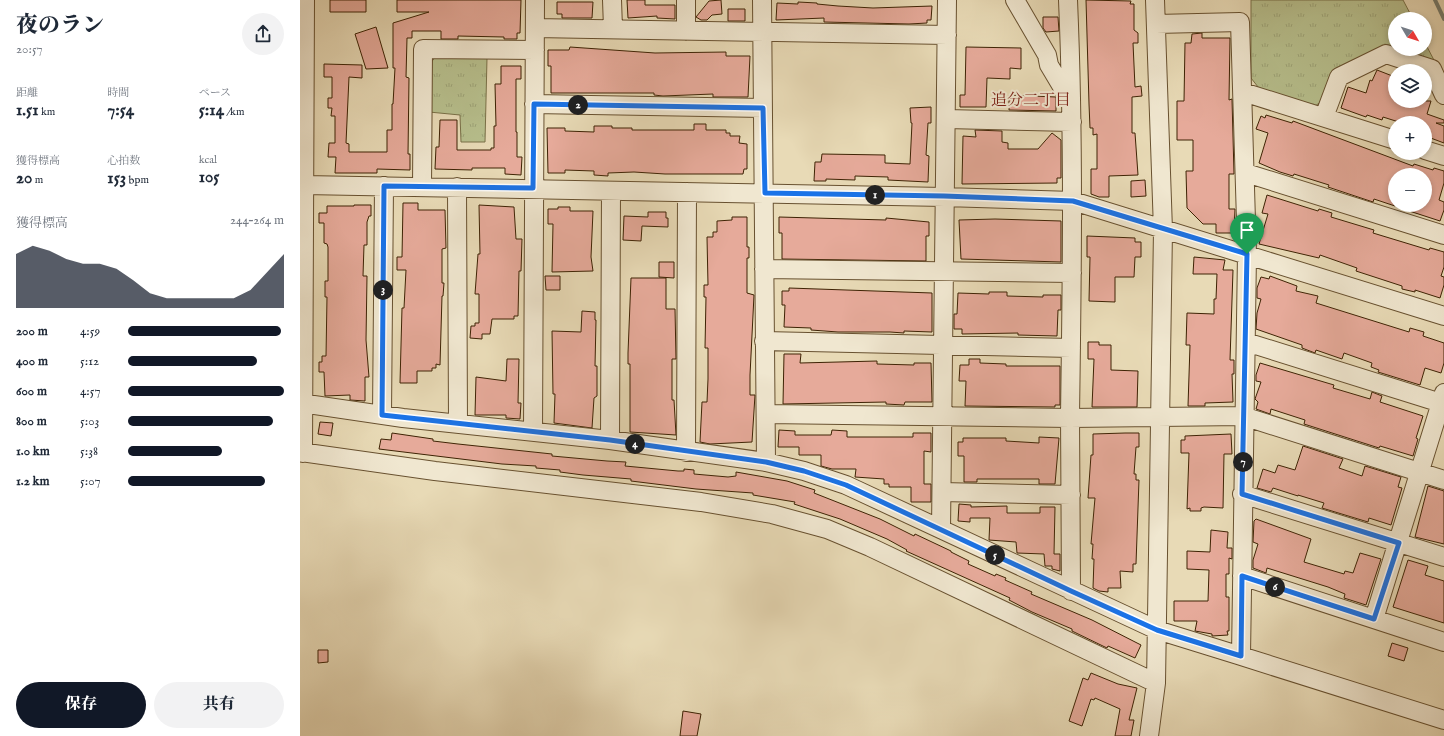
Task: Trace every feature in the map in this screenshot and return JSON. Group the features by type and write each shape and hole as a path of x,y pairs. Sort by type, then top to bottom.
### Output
{"street":[{"path":"305,0 302,61 304,185 302,253 301,452 435,471 701,502 772,514 827,529 870,547 1156,683"},
{"path":"532,432 535,0"},
{"path":"612,0 613,28"},
{"path":"686,0 686,31"},
{"path":"762,0 765,193 764,341 766,462"},
{"path":"941,529 944,196 947,119 947,0"},
{"path":"1015,0 1047,55 1049,65 1073,104"},
{"path":"1068,0 1073,104 1070,418 1071,591"},
{"path":"1149,736 1156,683 1163,230 1155,0"},
{"path":"1156,24 1240,22 1246,174 1247,254 1243,416 1241,656"},
{"path":"535,28 613,28 686,31 947,35"},
{"path":"422,187 423,49 535,50"},
{"path":"1324,117 1339,77 1386,54 1432,69 1444,95"},
{"path":"1243,92 1388,138"},
{"path":"534,104 763,108"},
{"path":"947,119 1072,122"},
{"path":"1432,152 1444,156"},
{"path":"1246,174 1444,235"},
{"path":"304,185 944,196 1073,201 1444,316"},
{"path":"382,415 384,186"},
{"path":"457,187 458,424"},
{"path":"610,440 611,191"},
{"path":"686,452 687,192"},
{"path":"764,269 1072,274"},
{"path":"764,341 1071,348"},
{"path":"1246,342 1443,400 1374,619"},
{"path":"302,404 458,424 610,440 686,452 766,462 804,471 846,485 1157,630 1444,720"},
{"path":"766,414 1070,418 1243,416 1444,480"},
{"path":"942,492 1071,495"},
{"path":"1242,494 1444,557"},
{"path":"1242,576 1444,642"}],"green space":[{"path":"1251,0 1403,0 1409,12 1388,12 1388,47 1386,46 1331,73 1323,100 1314,107 1262,92 1251,78"},
{"path":"437,55 487,58 485,142 461,142 460,115 429,112 429,65"},
{"path":"1417,56 1432,56 1435,62"}],"building":[{"path":"330,0 366,0 366,12 330,12"},
{"path":"397,0 521,0 520,33 517,33 517,39 504,39 504,37 458,36 458,39 441,39 441,31 412,31 412,38 407,38 406,77 409,78 408,154 410,154 410,170 377,169 377,173 335,173 336,157 328,157 329,143 335,143 335,116 331,116 332,108 328,108 328,98 332,98 332,77 324,77 324,64 362,65 362,78 349,77 346,143 349,144 349,152 387,152 387,130 392,130 392,104 395,68 393,68 393,23 429,12 397,12"},
{"path":"627,0 645,0 645,5 675,5 675,19 657,18 657,16 628,18"},
{"path":"721,0 722,14 712,15 707,20 701,20 696,17 709,1"},
{"path":"1086,0 1131,1 1130,4 1134,4 1134,30 1138,33 1138,43 1133,43 1135,87 1141,86 1142,96 1132,97 1132,133 1135,133 1138,175 1109,176 1109,197 1099,197 1091,194 1091,169 1097,169 1097,134 1093,135 1093,128 1090,128"},
{"path":"557,2 593,2 592,18 562,18 562,14 557,14"},
{"path":"798,2 873,8 932,6 931,20 927,20 927,23 909,24 824,22 824,18 776,20 777,3 798,4"},
{"path":"728,9 745,9 745,21 728,21"},
{"path":"1043,17 1058,17 1059,31 1046,32 1043,28"},
{"path":"376,27 388,68 366,69 355,34"},
{"path":"1202,33 1202,38 1230,38 1229,100 1232,99 1234,174 1229,174 1229,209 1235,209 1234,233 1216,233 1216,224 1203,224 1187,208 1186,171 1193,171 1193,140 1177,140 1177,101 1184,101 1185,43 1191,43 1192,34"},
{"path":"570,47 655,53 726,52 726,56 750,56 748,97 713,97 713,94 663,96 654,95 654,93 551,93 551,66 548,66 548,50 569,50"},
{"path":"966,47 1021,48 1021,69 1010,68 1010,79 987,78 986,107 960,107 960,95 965,95"},
{"path":"501,66 521,66 521,79 516,79 516,132 517,157 522,157 521,175 505,174 505,168 472,168 472,170 435,169 436,147 439,147 440,120 457,120 457,150 491,150 491,148 494,148 494,126 496,126 495,84 501,84"},
{"path":"1377,70 1388,74 1388,108 1429,108 1427,114 1444,120 1444,123 1436,123 1444,126 1444,143 1432,138 1432,116 1388,116 1388,119 1383,117 1382,120 1367,115 1366,117 1341,108 1348,87 1366,93 1370,80 1372,81"},
{"path":"1009,95 1056,97 1056,111 1009,110"},
{"path":"931,107 931,123 928,123 926,155 929,156 928,182 888,180 888,177 855,176 855,180 826,179 826,181 814,181 815,162 821,162 822,154 885,155 885,163 910,164 912,123 910,108"},
{"path":"1266,115 1292,123 1293,121 1388,157 1388,160 1397,160 1413,166 1414,164 1427,168 1388,168 1388,204 1374,199 1373,202 1328,187 1329,185 1294,174 1293,176 1280,172 1259,163 1268,133 1256,129 1261,116 1265,118"},
{"path":"694,124 706,124 706,130 726,130 726,133 730,133 730,136 740,136 739,143 747,144 747,169 744,169 743,174 665,174 634,172 608,173 608,176 594,175 594,171 565,170 565,173 548,173 547,128 565,128 565,131 594,132 594,126 632,128 632,130 694,130"},
{"path":"975,130 1002,131 1002,142 1008,143 1008,149 1038,149 1052,133 1061,140 1061,178 1057,178 1057,183 962,184 963,136 976,137"},
{"path":"1434,168 1444,171 1444,183 1439,200 1444,202 1444,210 1440,221 1412,212 1432,212 1432,170"},
{"path":"1145,180 1146,196 1131,197 1131,181"},
{"path":"1267,195 1318,211 1319,209 1332,213 1331,217 1374,230 1373,233 1429,250 1430,248 1444,252 1444,267 1441,276 1444,277 1444,285 1440,298 1415,290 1415,292 1402,289 1402,286 1356,271 1357,268 1320,255 1319,258 1259,244 1268,214 1262,213"},
{"path":"403,203 418,203 418,210 445,210 446,248 442,249 442,283 444,283 442,296 440,365 436,364 436,368 432,368 432,371 417,371 417,383 400,383 402,308 404,308 406,270 397,270 397,257 402,257"},
{"path":"371,205 371,216 369,216 367,222 367,245 364,245 363,276 367,276 366,340 369,377 365,377 365,401 350,400 350,395 325,396 324,372 319,372 319,362 322,362 322,356 326,356 327,297 325,297 325,281 328,281 328,247 327,244 324,243 324,223 319,223 319,213 327,213 327,206"},
{"path":"479,205 514,207 516,239 522,239 521,271 519,271 518,316 514,316 514,319 492,319 490,334 482,334 482,339 470,338 471,326 475,326 475,323 479,323 479,294 475,294 478,254 480,254"},
{"path":"558,207 570,207 570,211 593,211 591,257 593,271 552,272 553,224 548,224 548,209 558,209"},
{"path":"648,212 666,212 668,227 642,226 641,241 623,240 624,216 648,217"},
{"path":"732,217 747,217 747,247 749,247 749,258 747,258 747,293 754,295 750,375 750,395 755,395 752,442 710,444 700,442 702,402 707,402 708,379 708,348 705,348 706,297 704,297 704,285 708,285 707,237 713,237 713,232 717,232 717,221 732,220"},
{"path":"779,217 886,220 886,218 929,222 929,236 926,236 926,261 782,259 782,233 779,233"},
{"path":"995,219 1061,221 1061,262 961,259 959,220"},
{"path":"1087,236 1135,238 1135,242 1141,242 1141,257 1135,257 1134,277 1115,277 1115,302 1089,301 1090,257 1087,257"},
{"path":"1194,257 1225,260 1223,270 1233,270 1230,360 1234,360 1234,374 1232,374 1233,402 1205,403 1205,406 1188,406 1190,345 1186,345 1187,313 1214,314 1214,299 1216,299 1217,274 1193,274"},
{"path":"659,262 674,262 674,278 659,277"},
{"path":"545,276 560,276 560,290 546,290"},
{"path":"1270,276 1297,286 1296,291 1318,296 1316,303 1409,332 1410,328 1424,332 1423,336 1444,343 1444,363 1441,373 1425,368 1420,385 1378,372 1379,370 1371,367 1372,363 1344,353 1342,359 1316,350 1315,353 1302,348 1302,345 1256,329 1257,313 1261,299 1257,298 1257,288 1261,277 1269,279"},
{"path":"631,278 666,278 666,309 675,309 676,359 672,359 672,400 674,400 676,435 630,432 630,364 628,364 628,353"},
{"path":"789,288 932,293 932,332 838,332 811,330 811,328 784,327 785,305 782,305 782,291 789,291"},
{"path":"989,292 1007,292 1007,296 1043,297 1043,295 1061,295 1061,310 1058,310 1057,336 1018,335 1018,333 962,334 962,329 954,329 954,314 957,314 958,293 989,294"},
{"path":"582,311 595,312 596,320 595,366 597,366 597,396 594,398 592,428 554,423 555,394 553,394 552,331 581,332"},
{"path":"1088,342 1099,342 1099,345 1111,345 1111,370 1138,371 1137,407 1092,407 1094,359 1088,359"},
{"path":"784,354 801,354 800,363 877,361 877,364 914,365 914,363 931,363 932,402 905,402 904,405 886,404 886,402 783,404"},
{"path":"507,359 519,359 518,403 521,403 520,419 506,418 506,415 475,415 476,377 506,381"},
{"path":"969,359 980,359 980,363 1006,364 1006,366 1060,366 1060,405 1055,405 1055,407 965,406 966,381 959,381 960,365 969,365"},
{"path":"1260,363 1334,385 1333,388 1370,399 1372,392 1382,396 1380,402 1423,416 1416,438 1418,439 1413,456 1380,446 1379,448 1304,424 1305,420 1271,409 1270,414 1256,409 1258,402 1255,399 1261,382 1256,381 1256,375"},
{"path":"320,422 333,423 331,436 318,434"},
{"path":"779,430 795,431 795,435 831,435 832,430 847,431 847,437 913,437 913,433 931,433 931,452 924,451 924,484 931,484 931,502 911,502 911,487 889,487 889,484 884,484 884,479 855,477 856,469 832,469 821,466 821,455 799,455 799,447 778,447"},
{"path":"392,433 433,439 433,441 552,454 552,456 626,462 625,466 678,471 684,471 684,469 694,470 694,474 728,477 736,476 736,472 787,481 815,490 814,493 880,519 914,536 915,534 969,561 968,564 995,576 996,574 1006,578 1005,580 1032,592 1031,594 1092,620 1141,645 1135,658 1108,646 1107,648 1072,631 1072,629 1032,612 1009,600 1010,598 906,551 907,550 887,539 840,519 794,504 795,502 753,495 753,493 696,489 631,481 631,479 560,472 560,470 536,468 536,466 502,464 379,449 381,439 391,440"},
{"path":"1139,433 1139,447 1136,447 1134,474 1136,474 1136,480 1139,480 1136,564 1133,564 1133,572 1120,571 1121,588 1108,588 1108,592 1099,591 1093,588 1094,559 1092,559 1093,544 1091,544 1095,498 1088,498 1091,455 1093,455 1093,434"},
{"path":"1231,434 1232,454 1224,454 1223,508 1204,507 1201,508 1201,511 1190,511 1190,508 1187,509 1189,453 1181,453 1181,440 1185,440 1185,436"},
{"path":"1039,437 1059,438 1055,484 1039,484 1039,479 977,479 977,482 964,482 964,456 958,456 958,442 963,442 963,438 1006,438 1006,441 1039,443"},
{"path":"1303,446 1343,459 1339,468 1362,476 1365,466 1401,477 1398,487 1402,488 1391,525 1369,518 1368,522 1322,508 1324,503 1273,488 1271,492 1257,488 1263,469 1275,473 1278,465 1295,470"},
{"path":"1428,486 1444,491 1444,544 1415,537"},
{"path":"959,504 971,505 971,507 1007,506 1007,513 1040,513 1040,507 1055,507 1054,554 1060,554 1060,571 1052,569 1052,566 1045,566 1044,554 1017,553 1016,542 989,540 990,518 970,518 970,522 958,521"},
{"path":"1256,519 1311,539 1304,562 1344,574 1345,571 1353,573 1360,553 1381,559 1366,605 1344,598 1345,594 1328,587 1267,568 1266,573 1253,568 1253,560 1258,544 1253,542 1254,521"},
{"path":"1211,530 1228,532 1227,548 1232,548 1232,559 1229,558 1229,574 1226,574 1226,597 1229,597 1228,635 1212,636 1212,634 1195,631 1197,621 1174,621 1174,601 1208,601 1209,570 1187,569 1187,551 1210,552"},
{"path":"1408,560 1428,566 1425,575 1444,581 1444,623 1393,607"},
{"path":"1392,643 1408,648 1404,661 1388,656"},
{"path":"318,650 328,650 328,662 318,663"},
{"path":"1091,673 1118,684 1137,688 1129,720 1134,720 1131,736 1115,736 1120,709 1095,698 1094,700 1091,699 1082,726 1069,721 1083,678 1088,680"},
{"path":"683,711 701,714 697,736 680,736"}],"waterway":[{"path":"1435,0 1444,19"}],"district":[{"name":"追分二丁目","path":"1031,99"}],"route":[{"path":"534,104 763,108 765,193 944,196 1073,201 1163,230 1247,254 1242,494 1399,543 1374,619 1242,576 1241,656 1157,630 846,485 804,471 766,462 686,452 610,440 382,415 384,186 533,188 534,104"}]}
